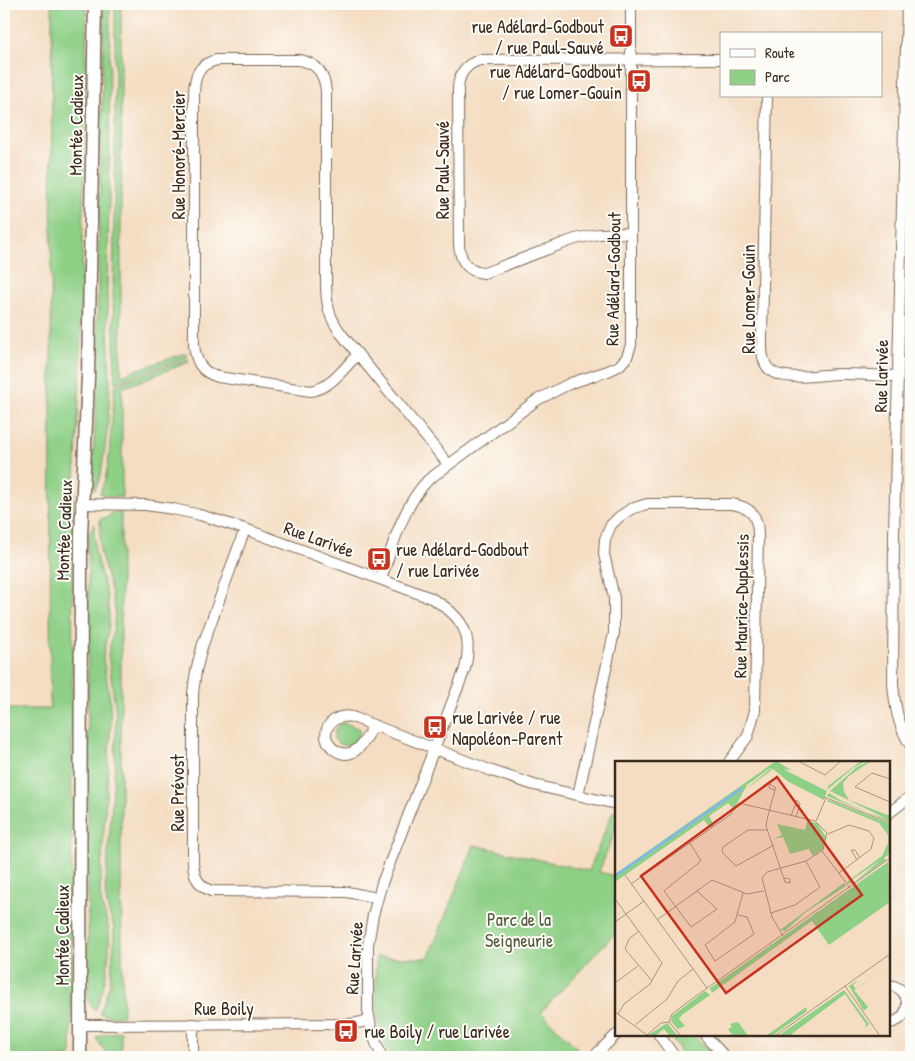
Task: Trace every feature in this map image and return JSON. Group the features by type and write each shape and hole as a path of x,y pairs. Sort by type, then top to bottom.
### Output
{"street":[{"name":"Montée Cadieux","path":"80,1057 81,504 88,395 95,4"},
{"name":"Rue Adélard-Godbout","path":"381,579 412,499 428,480 537,400 571,383 614,369 627,357 631,345 630,4"},
{"name":"Rue Larivée","path":"907,4 894,542 893,684 899,725 911,746"},
{"path":"630,60 720,59"},
{"name":"Rue Honoré-Mercier","path":"358,354 329,383 321,388 311,390 218,377 207,373 199,365 194,345 194,90 197,73 207,63 217,60 298,60 310,63 322,72 326,91 327,303 334,323 448,464"},
{"name":"Rue Paul-Sauvé","path":"630,60 480,60 470,64 463,70 459,77 458,88 459,244 462,260 468,268 475,272 484,273 576,238 592,234 630,232"},
{"name":"Rue Lomer-Gouin","path":"767,98 762,337 762,353 765,364 775,374 784,376 842,374 898,376"},
{"name":"Rue Larivée","path":"81,504 160,507 245,529 431,598 448,608 460,622 467,637 469,650 466,669 434,748 378,898 370,930 367,997 369,1021 382,1057"},
{"name":"Rue Maurice-Duplessis","path":"578,795 614,633 614,598 604,554 605,539 619,516 631,509 647,504 732,504 751,510 757,521 755,710 748,736 731,761"},
{"name":"Rue Prévost","path":"245,529 202,647 194,682 193,863 195,877 202,886 211,891 348,892 378,898"},
{"path":"373,725 364,742 348,754 339,752 327,741 326,733 329,725 341,717 349,716 534,785 615,804"},
{"path":"890,812 911,796"},
{"path":"890,985 901,990 907,998 908,1004 901,1018 890,1024"},
{"name":"Rue Boily","path":"79,1025 350,1024 369,1021"},
{"path":"193,1024 193,1057"},
{"path":"593,1057 615,1036"},
{"path":"660,1036 675,1057"},
{"path":"706,1036 725,1057"}],"green space":[{"path":"52,4 87,4 80,377 73,522 71,1057 4,1057 4,709 50,709"},
{"path":"104,4 110,4 107,290 110,387 108,426 101,475 95,490 91,481 95,427"},
{"path":"115,4 121,4 121,375 186,353 187,357 115,383 113,292"},
{"path":"188,359 189,362 122,388 122,497 111,497 100,493 108,465 115,386"},
{"path":"121,512 123,1016 107,1016 100,1013 110,983 114,942 114,927 105,893 115,763 116,714 108,655 115,610 100,552 100,519 109,517 111,513"},
{"path":"94,523 95,552 107,596 109,614 109,626 103,657 110,699 111,723 100,890 109,931 109,951 104,983 95,1011 89,1003 88,996 88,536"},
{"path":"902,536 911,536 911,567 902,566"},
{"path":"344,723 360,729 357,739 346,746 334,739 336,729"},
{"name":"Parc de la Seigneurie","path":"613,811 615,812 615,831 599,872 615,876 615,933 541,1012 583,1054 579,1057 391,1057 385,1045 378,1020 376,957 428,958 474,845 589,871"},
{"path":"121,1031 121,1057 109,1057 96,1038"},
{"path":"670,1036 695,1036 713,1057 685,1057"}],"place":[{"name":"rue Adélard-Godbout / rue Paul-Sauvé","path":"621,36"},
{"name":"rue Adélard-Godbout / rue Lomer-Gouin","path":"639,81"},
{"name":"rue Adélard-Godbout / rue Larivée","path":"379,559"},
{"name":"rue Larivée / rue Napoléon-Parent","path":"435,727"},
{"name":"rue Boily / rue Larivée","path":"346,1031"}]}
